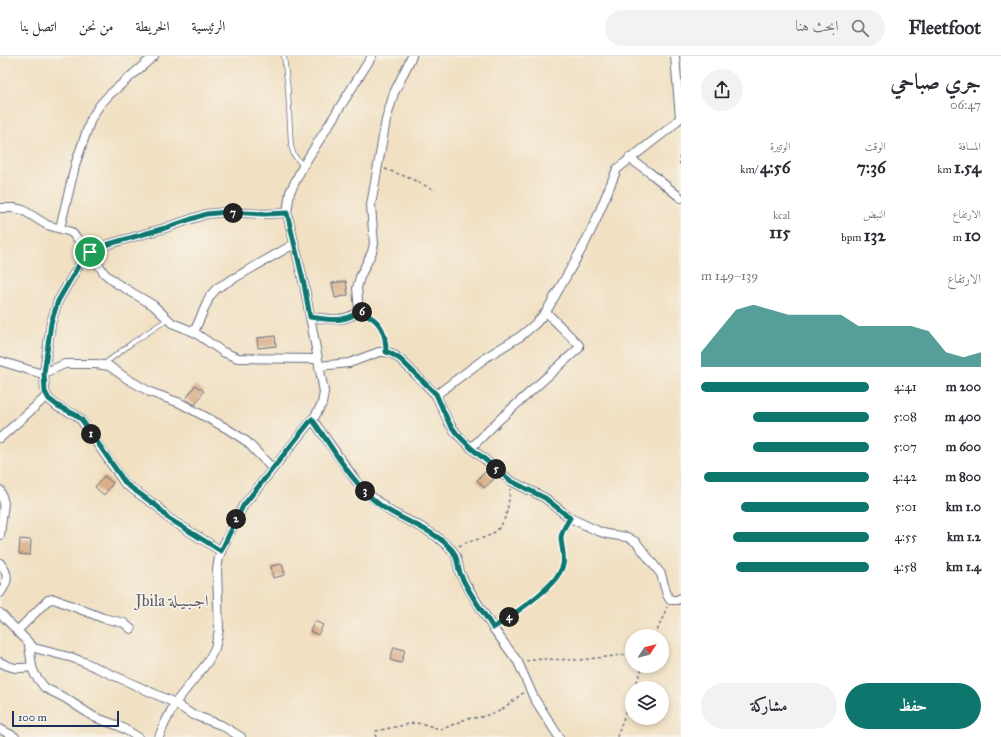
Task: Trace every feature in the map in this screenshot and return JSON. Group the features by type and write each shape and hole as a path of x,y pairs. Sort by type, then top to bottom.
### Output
{"street":[{"path":"60,228 76,162 92,119 99,106 109,95 154,56"},
{"path":"159,737 175,703 207,663 215,648 219,630 218,570 221,551 243,506 312,419 322,404 324,392 304,284 287,213 290,192 303,166 372,56"},
{"path":"310,317 336,320 344,319 359,311 357,288 374,244 371,205 386,120 394,93 412,56"},
{"path":"436,394 488,356 521,336 546,312 584,245 617,169 665,132 680,118 675,56"},
{"path":"630,158 681,198"},
{"path":"0,208 18,209 47,225 71,232 90,252 104,274 153,305 172,323 194,332 223,352 238,358 349,363 379,352 390,353 400,359 436,394 449,423 457,434 471,448 511,481 545,498 570,518 598,531 628,537 636,542 661,574 670,600 677,600 681,598"},
{"path":"221,551 168,518 158,507 126,484 82,420 76,415 58,406 47,396 45,392 44,373 51,323 58,301 79,265 90,252 109,244 165,228 206,214 227,212 264,214 287,213"},
{"path":"194,332 210,296 217,288 294,244"},
{"path":"471,448 500,419 579,348 579,345 546,312"},
{"path":"0,361 39,373 44,373 65,364 109,366 150,392 180,403 226,428 246,441 272,468"},
{"path":"0,438 47,396"},
{"path":"312,419 356,481 367,493 391,512 436,536 452,550 456,556 460,573 465,583 493,628 518,662 529,688 559,737"},
{"path":"0,490 4,503 0,535"},
{"path":"0,563 5,569 8,577 6,585 0,593"},
{"path":"17,631 48,600 54,599 103,618 124,623 131,629"},
{"path":"0,613 29,645 40,651 73,658 86,663 175,703 191,714 220,725 241,737"},
{"path":"29,645 34,675 44,688 65,698 94,717 119,726 138,737"},
{"path":"0,662 10,668 17,669 32,667"},
{"path":"0,729 15,737"}],"lane":[{"path":"284,56 288,90 291,146 294,155 303,166"},
{"path":"359,311 370,315 379,324 385,338 386,352"},
{"path":"103,365 132,343 168,319"}],"path":[{"path":"681,150 679,159 681,167"},
{"path":"378,167 407,177 435,190"},
{"path":"452,550 466,542 486,536 500,528 507,514 511,481"},
{"path":"493,628 521,608 555,579 563,564 564,556 561,537 570,518"},
{"path":"658,629 670,600"},
{"path":"518,662 542,659 579,660 625,655"},
{"path":"376,737 376,731 414,723 424,724 439,729 466,719 494,714 506,707 529,688"},
{"path":"617,737 625,714"}],"building":[{"path":"346,281 348,295 335,298 332,283"},
{"path":"275,336 276,346 258,348 257,338"},
{"path":"195,385 204,391 195,405 186,399"},
{"path":"486,471 494,479 484,488 477,480"},
{"path":"104,476 113,483 104,495 95,487"},
{"path":"20,539 31,540 30,555 19,554"},
{"path":"282,564 285,575 273,578 271,566"},
{"path":"315,621 323,625 318,635 310,631"},
{"path":"394,647 405,650 401,663 390,660"}],"district":[{"name":"Jbila اجـبـيـلة","path":"172,600"}],"route":[{"path":"227,212 264,214 287,213 297,252 310,317 336,320 344,319 359,311 370,315 379,324 385,338 386,352 400,359 436,394 449,423 457,434 471,448 511,481 545,498 570,518 561,537 564,556 563,564 555,579 521,608 493,628 465,583 460,573 456,556 452,550 436,536 405,518 391,512 367,493 356,481 312,419 243,506 221,551 168,518 158,507 133,490 120,478 82,420 76,415 58,406 49,399 45,392 44,373 51,323 58,301 79,265 90,252 109,244 165,228 206,214 227,212"}]}
